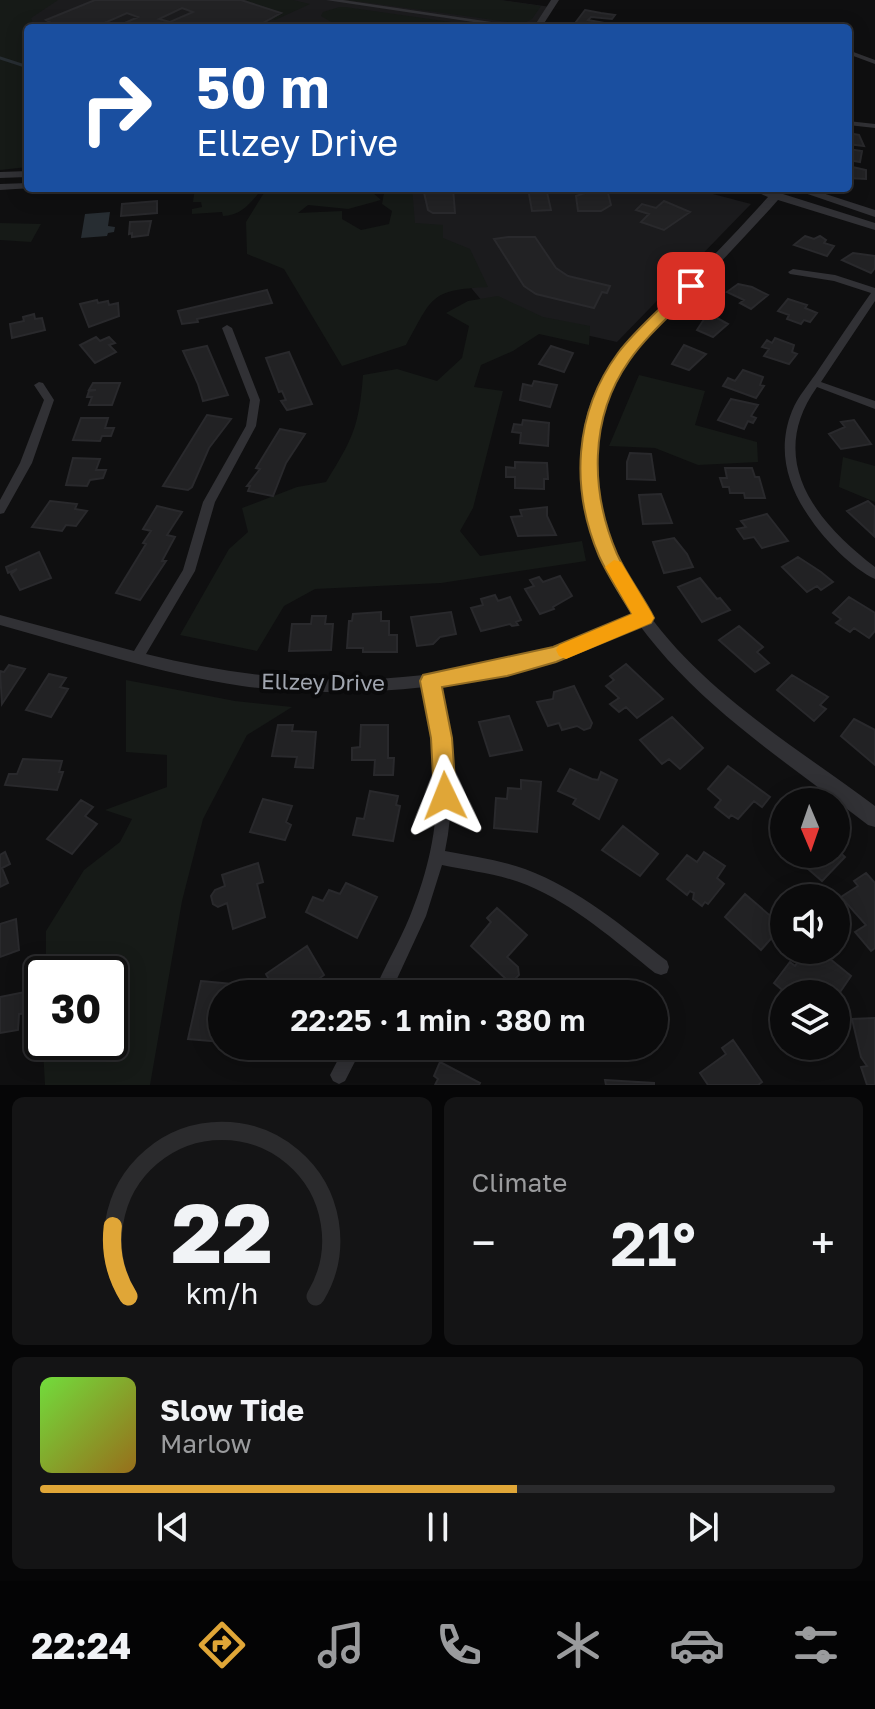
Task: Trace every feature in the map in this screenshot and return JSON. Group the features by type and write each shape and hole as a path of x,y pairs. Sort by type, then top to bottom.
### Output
{"street":[{"path":"329,0 500,24"},
{"path":"540,24 555,0"},
{"path":"852,53 875,62"},
{"path":"852,123 875,126"},
{"path":"0,175 24,174"},
{"path":"0,187 24,186"},
{"path":"875,227 779,192 625,355 598,401 588,447 592,500 609,556 644,618 673,655 749,727 875,818"},
{"path":"808,192 875,214"},
{"path":"793,272 835,278 875,292 805,396 792,425 788,445 791,471 802,497 824,529 875,574"},
{"path":"138,656 189,571 209,502 251,426 255,413 255,400 227,328"},
{"path":"815,383 875,405"},
{"path":"0,510 32,449 49,400 39,385"},
{"name":"Ellzey Drive","path":"0,620 241,680 337,687 430,681 507,667 556,654 644,618"},
{"path":"388,980 411,937 438,857 444,815 445,776 430,681"},
{"path":"438,857 494,868 559,892 590,911 661,967"},
{"path":"339,1075 347,1060"}],"shaded area":[{"path":"0,0 500,0 551,7 540,24 24,24"},
{"path":"0,0 58,0 31,18 35,24 24,24 24,167 0,170"},
{"path":"293,0 310,4 275,20 272,19 283,13 245,1"},
{"path":"349,0 500,0 541,6 532,19 522,24"},
{"path":"345,7 465,24 335,24 321,16 323,12"},
{"path":"194,192 260,192 241,211 230,215 223,216 222,212 192,214 192,209 202,207 201,202 193,202"},
{"path":"265,192 372,192 381,200 348,209 308,205 298,213 342,211 342,219 361,230 389,224 392,211 382,204 384,192 412,192 415,223 443,225 443,238 470,249 488,287 443,294 428,306 406,345 342,366 284,269 247,254 246,222"},
{"path":"402,192 705,192 751,204 617,342 493,314 472,289 452,250 408,235"},
{"path":"110,212 108,226 115,227 114,232 107,236 81,238 85,214"},
{"path":"0,223 41,224 31,242 0,240"},
{"path":"498,296 543,317 590,326 589,345 539,334 513,351 481,365 474,387 503,391 473,508 460,531 480,556 582,541 586,561 441,583 315,589 284,606 257,651 180,635 229,549 248,532 242,508 297,487 326,482 353,432 363,375 397,369 437,381 462,358 469,326 446,313 468,301"},
{"path":"639,375 705,391 695,425 757,442 758,462 698,465 655,448 609,446"},
{"path":"843,457 875,466 875,502 839,487"},
{"path":"126,680 235,701 292,707 247,735 203,819 182,901 150,1085 45,1085 44,1060 128,1060 128,956 46,956 46,931 84,870 120,842 132,819 105,810 167,787 167,755 126,752"}],"building":[{"path":"95,0 241,0 281,13 261,24 123,24 138,17 127,13 102,24 53,24 46,20","holes":["182,8 193,12 170,22 159,19"]},
{"path":"585,10 615,15 612,19 591,17 588,20 603,24 576,22"},
{"path":"852,134 859,135 864,146 852,144"},
{"path":"852,150 862,151 860,162 852,161"},
{"path":"852,167 866,170 866,179 852,178"},
{"path":"424,192 453,192 455,213 433,213 428,210"},
{"path":"529,192 547,192 551,210 532,211"},
{"path":"608,193 611,205 601,211 578,211 576,196"},
{"path":"157,201 157,213 121,216 122,204"},
{"path":"664,201 690,212 664,230 641,222 649,214 636,210 642,204 656,208"},
{"path":"151,221 148,235 132,237 132,233 129,234 130,222"},
{"path":"805,236 814,239 820,236 826,240 824,243 834,246 827,256 794,245"},
{"path":"535,237 556,268 568,276 610,286 607,293 602,292 594,308 536,294 524,286 494,239"},
{"path":"853,253 875,256 875,268 871,273 842,260"},
{"path":"738,284 768,295 751,309 740,303 744,300 727,292"},
{"path":"267,290 272,303 182,324 178,311"},
{"path":"788,299 807,305 805,308 817,313 810,322 804,320 801,324 787,319 789,315 778,311"},
{"path":"97,300 98,303 108,301 109,305 118,303 119,316 89,327 80,304"},
{"path":"708,313 728,324 713,337 697,330"},
{"path":"34,314 35,319 42,318 45,330 12,338 10,324 24,321 23,317"},
{"path":"96,337 100,341 109,337 115,343 109,345 116,352 95,363 80,345"},
{"path":"775,338 794,345 792,352 797,354 789,364 764,356 769,349 762,347 767,340 772,343"},
{"path":"684,345 706,354 689,370 672,364"},
{"path":"207,346 228,395 203,401 183,351"},
{"path":"551,346 573,353 564,372 539,364"},
{"path":"289,352 312,404 287,410 281,401 286,400 282,391 279,392 266,358"},
{"path":"743,370 763,377 760,385 764,386 756,398 723,386 728,378 735,381"},
{"path":"534,381 557,385 550,407 520,400 523,384 532,386"},
{"path":"93,383 120,383 112,405 89,405 92,397 87,397 89,391 96,390 89,390"},
{"path":"731,399 758,405 751,416 756,418 753,423 748,421 744,429 718,420"},
{"path":"207,415 231,419 209,448 192,487 188,490 163,486"},
{"path":"81,418 108,418 105,428 114,428 111,436 102,436 100,441 73,440"},
{"path":"523,420 549,423 548,446 520,443 521,433 512,432 514,424 522,425"},
{"path":"854,420 871,444 841,449 829,434 845,427 841,422"},
{"path":"280,429 305,434 286,463 273,496 248,491 250,486 247,486 260,469 256,468"},
{"path":"630,453 651,454 655,480 627,479"},
{"path":"73,458 100,459 96,470 106,470 103,478 90,480 87,486 66,485"},
{"path":"515,462 547,463 548,479 544,479 544,489 515,488 515,477 506,477 506,467 515,468"},
{"path":"725,468 752,468 755,477 759,477 765,498 745,498 744,493 730,493 729,487 723,487 720,478 727,478"},
{"path":"661,494 672,523 643,524 639,495"},
{"path":"50,501 77,504 75,509 87,511 76,526 66,525 62,531 32,527"},
{"path":"868,501 875,507 874,536 847,511"},
{"path":"157,506 182,512 167,535 175,537 162,561 166,561 140,600 116,593 146,544 143,543 151,531 143,529"},
{"path":"547,507 547,516 556,535 518,536 511,517 522,516 520,510"},
{"path":"767,514 788,541 762,548 754,537 744,539 737,529 746,527 741,521"},
{"path":"674,538 693,567 664,573 653,542"},
{"path":"39,552 51,578 20,590 11,574 17,569 8,573 6,567"},
{"path":"798,557 833,582 821,590 817,586 807,592 782,567"},
{"path":"560,576 572,596 554,609 540,614 525,589 534,586 530,580 539,577 543,582"},
{"path":"700,578 730,610 702,622 678,587"},
{"path":"495,595 498,601 510,597 521,620 516,622 518,625 481,631 471,608 483,605 481,599"},
{"path":"849,597 875,613 875,631 869,638 854,628 850,632 836,623 841,619 833,613"},
{"path":"381,612 381,621 389,621 389,635 397,635 397,652 363,652 363,648 347,648 349,621 352,621 353,614"},
{"path":"451,612 456,634 440,637 433,644 417,646 411,617"},
{"path":"312,616 326,616 325,624 333,624 331,650 289,651 292,624 311,624"},
{"path":"739,626 763,647 757,652 769,663 755,672 719,640"},
{"path":"626,664 663,699 637,718 626,707 619,712 610,704 619,698 606,686 614,680 610,676"},
{"path":"9,665 25,669 2,704 0,671 4,672"},
{"path":"49,674 66,678 60,687 68,689 51,717 26,710"},
{"path":"792,675 828,697 820,705 826,709 814,721 777,690"},
{"path":"574,686 592,723 590,728 584,730 577,726 562,730 559,723 548,726 537,702 553,699 554,692"},
{"path":"509,716 522,750 490,756 479,722"},
{"path":"672,717 703,748 680,769 669,759 662,764 640,740"},
{"path":"854,719 875,730 875,765 841,736"},
{"path":"278,725 293,725 292,731 316,732 313,768 295,767 297,757 272,756"},
{"path":"361,725 388,725 388,758 394,758 393,775 374,775 375,760 352,760 352,748 360,747"},
{"path":"23,759 62,761 59,772 63,772 57,790 5,785 9,774 17,774"},
{"path":"728,766 770,797 762,807 754,801 738,819 731,815 729,818 715,807 721,800 708,789"},
{"path":"570,769 592,779 598,780 601,772 617,780 599,819 573,804 576,799 558,791"},
{"path":"521,780 541,782 537,832 494,828 496,798 507,799 508,788 521,789"},
{"path":"370,791 398,796 396,805 400,806 393,841 353,835 357,818 364,819"},
{"path":"263,799 292,806 286,822 291,825 285,840 250,832"},
{"path":"81,800 93,807 85,816 97,824 72,854 47,839"},
{"path":"623,826 658,854 640,876 602,850"},
{"path":"5,852 10,864 2,868 8,883 0,887 0,855"},
{"path":"704,852 725,866 717,878 724,884 708,904 705,902 702,906 693,899 694,893 690,891 687,895 667,879 687,855 697,862"},
{"path":"258,863 263,882 257,884 265,917 233,929 227,903 218,907 213,904 211,896 215,890 225,886 222,875"},
{"path":"807,868 834,868 822,881"},
{"path":"866,873 875,883 875,948 871,951 855,932 866,925 850,907 850,891 858,886 854,881"},
{"path":"346,883 377,897 357,938 306,912 313,897 323,901 329,890 340,894"},
{"path":"745,894 770,916 770,940 761,950 725,917"},
{"path":"497,908 527,935 507,957 518,967 519,975 514,980 507,980 471,946 491,922 487,918"},
{"path":"16,919 19,950 0,957 0,924"},
{"path":"307,946 324,975 317,980 269,980 266,974"},
{"path":"788,964 836,964 851,976 848,980 776,980"},
{"path":"201,981 208,982 208,1041 188,1039"},
{"path":"24,992 24,1014 19,1014 18,1030 0,1033 0,997"},
{"path":"875,1018 875,1085 867,1085 861,1067 867,1066 861,1057 852,1019"},
{"path":"733,1040 762,1082 758,1085 708,1085 700,1073 726,1054 722,1048"},
{"path":"440,1062 479,1085 435,1085 438,1079 434,1076"},
{"path":"605,1080 654,1083 654,1085 606,1085"}],"waterway":[{"path":"0,58 24,66"}],"slow traffic":[{"path":"566,650 644,618 614,567"}],"route":[{"path":"445,796 442,738 430,681 507,667 556,654 644,618 609,556 595,518 588,465 590,431 598,401 625,355 691,286"}]}
